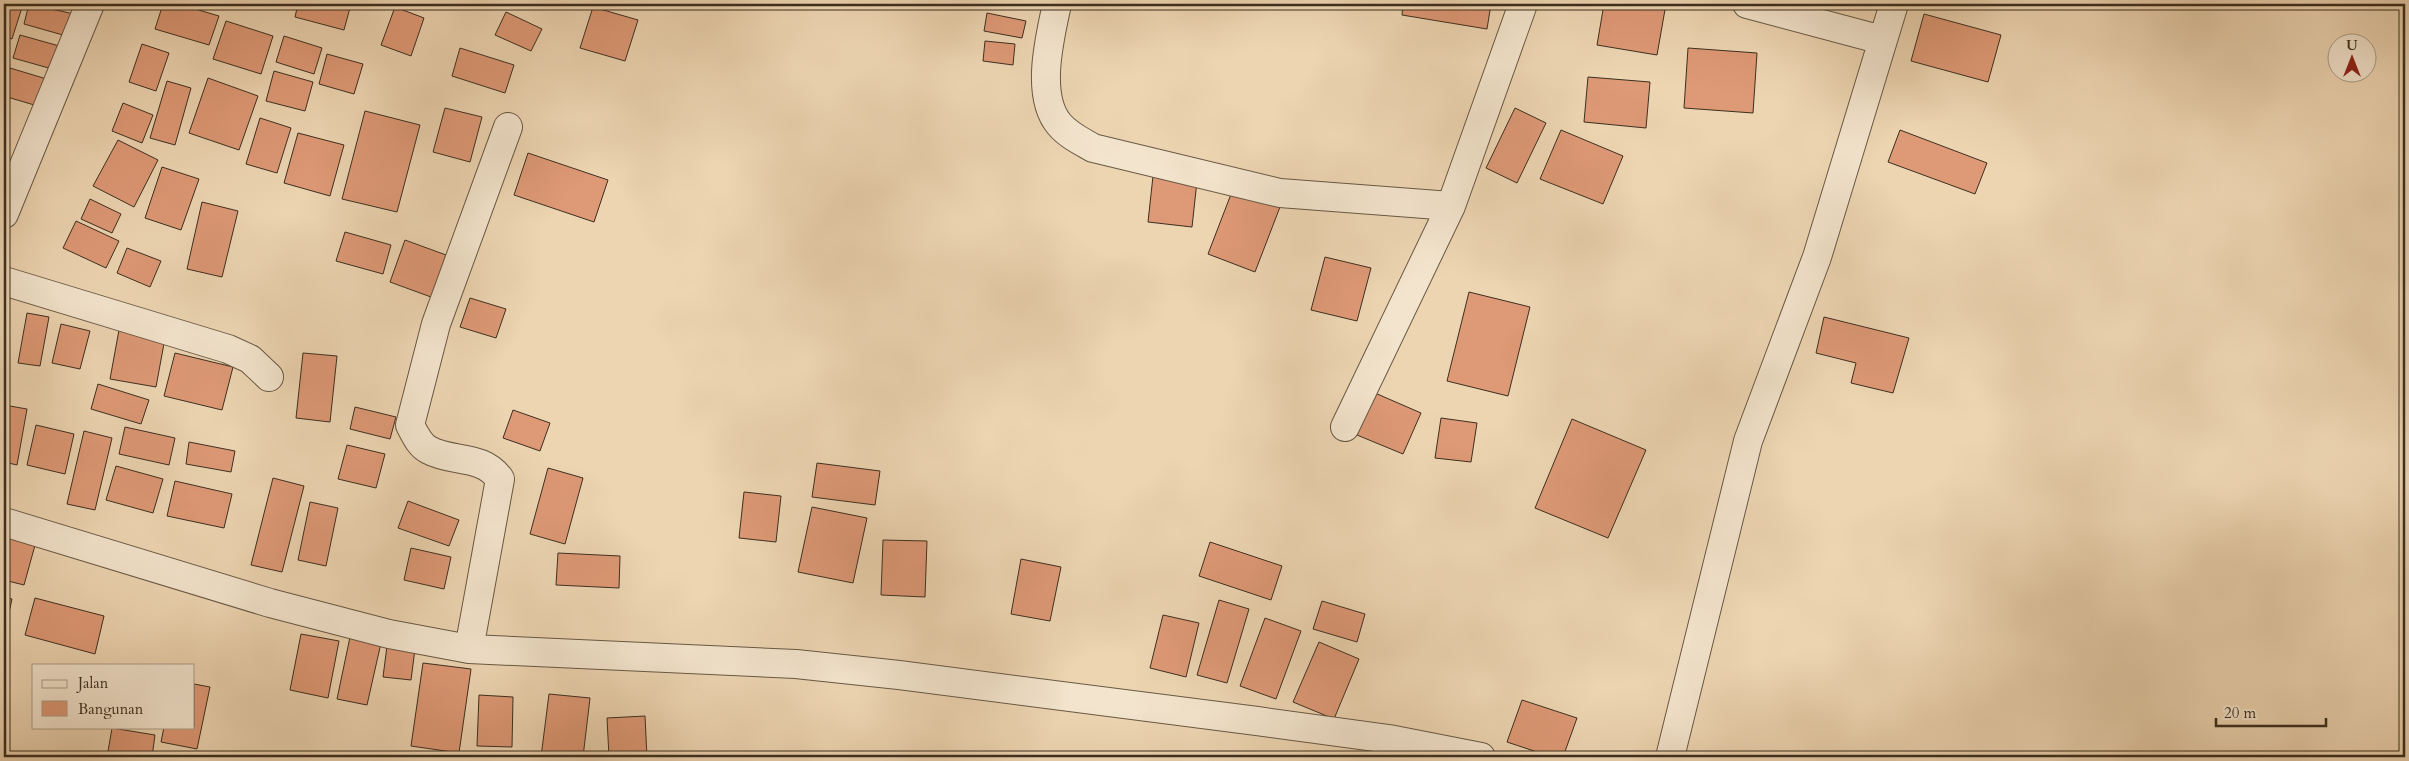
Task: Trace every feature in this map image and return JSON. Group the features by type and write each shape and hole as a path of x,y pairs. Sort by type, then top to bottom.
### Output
{"street":[{"path":"4,214 90,4"},
{"path":"1057,4 1049,44 1046,92 1058,123 1073,137 1093,148 1280,193 1450,206"},
{"path":"1345,427 1450,206 1523,4"},
{"path":"1747,4 1882,40"},
{"path":"1670,757 1748,441 1817,257 1894,4"},
{"path":"469,649 500,479 492,468 429,450 418,441 410,426 436,324 508,126"},
{"path":"4,280 228,349 250,359 269,377"},
{"path":"4,522 270,603 389,634 469,649 796,664 900,675 1133,703 1304,727 1481,757"}],"building":[{"path":"4,4 23,4 12,39 4,36"},
{"path":"29,4 83,16 77,39 24,24"},
{"path":"163,4 178,4 219,16 209,45 155,29"},
{"path":"298,4 351,4 344,30 295,17"},
{"path":"1015,4 1034,4 1033,8"},
{"path":"1403,4 1491,4 1487,29 1402,15"},
{"path":"1604,4 1666,4 1657,55 1597,45"},
{"path":"2126,4 2142,4 2140,9"},
{"path":"395,7 424,18 411,56 381,45"},
{"path":"593,7 638,20 625,61 580,48"},
{"path":"506,12 542,29 531,51 495,35"},
{"path":"987,13 1026,21 1022,38 984,31"},
{"path":"1924,14 2001,35 1988,82 1911,61"},
{"path":"226,21 273,36 261,74 213,59"},
{"path":"20,35 70,49 63,72 13,58"},
{"path":"284,36 322,48 314,74 276,62"},
{"path":"985,41 1015,44 1013,65 983,61"},
{"path":"142,44 169,53 156,91 129,82"},
{"path":"460,48 514,65 505,93 452,76"},
{"path":"1688,48 1757,53 1753,113 1684,108"},
{"path":"327,54 363,64 354,94 319,84"},
{"path":"10,68 60,83 51,110 4,96"},
{"path":"274,71 313,82 305,111 266,101"},
{"path":"1588,77 1650,82 1646,128 1584,122"},
{"path":"208,78 258,96 239,150 189,133"},
{"path":"167,81 191,88 175,145 150,138"},
{"path":"123,103 153,115 142,143 112,131"},
{"path":"445,108 482,117 470,162 433,152"},
{"path":"1515,108 1546,123 1517,183 1486,168"},
{"path":"365,111 420,125 397,212 342,199"},
{"path":"260,118 291,128 277,173 246,164"},
{"path":"1561,130 1623,156 1603,204 1540,179"},
{"path":"1900,130 1987,163 1975,194 1888,162"},
{"path":"298,133 344,145 330,196 284,183"},
{"path":"118,140 158,160 134,207 93,186"},
{"path":"528,153 608,180 594,222 514,195"},
{"path":"162,167 199,179 181,230 145,218"},
{"path":"1153,176 1197,181 1192,227 1148,222"},
{"path":"1233,189 1280,207 1255,272 1208,254"},
{"path":"90,199 121,214 112,233 81,219"},
{"path":"202,202 238,211 222,277 187,269"},
{"path":"76,221 119,241 106,268 63,248"},
{"path":"345,232 391,245 383,274 336,261"},
{"path":"405,240 446,255 431,297 390,282"},
{"path":"127,248 161,261 150,287 117,273"},
{"path":"1325,257 1371,268 1357,321 1311,310"},
{"path":"1469,292 1530,307 1508,396 1447,381"},
{"path":"470,298 506,309 496,338 460,327"},
{"path":"27,313 49,317 40,366 18,363"},
{"path":"1824,317 1909,338 1893,393 1851,383 1856,363 1816,353"},
{"path":"61,324 90,331 80,369 52,363"},
{"path":"119,330 165,338 156,387 110,379"},
{"path":"175,353 233,367 222,410 164,396"},
{"path":"303,353 337,356 330,422 296,418"},
{"path":"98,384 149,400 141,424 91,409"},
{"path":"1375,393 1421,413 1403,454 1357,435"},
{"path":"4,405 27,409 17,465 4,462"},
{"path":"355,407 396,417 390,439 350,429"},
{"path":"513,410 550,423 540,451 503,438"},
{"path":"1441,418 1477,423 1471,462 1435,458"},
{"path":"1572,419 1646,450 1608,538 1535,508"},
{"path":"36,425 74,434 65,474 27,465"},
{"path":"125,427 175,438 169,465 119,454"},
{"path":"84,431 112,438 95,510 67,504"},
{"path":"189,442 235,451 231,472 186,464"},
{"path":"347,445 385,454 376,488 338,479"},
{"path":"817,463 880,471 875,505 812,497"},
{"path":"116,466 163,479 153,513 106,500"},
{"path":"548,468 583,478 565,544 530,534"},
{"path":"273,478 304,486 282,572 251,565"},
{"path":"175,481 232,494 224,528 167,516"},
{"path":"744,492 781,496 776,542 739,538"},
{"path":"408,501 459,520 449,546 398,528"},
{"path":"310,502 338,508 326,566 298,560"},
{"path":"812,507 867,518 853,583 798,572"},
{"path":"4,529 37,538 24,585 4,580"},
{"path":"883,540 927,541 925,597 881,595"},
{"path":"1210,542 1282,566 1271,600 1199,576"},
{"path":"411,548 451,557 444,589 404,580"},
{"path":"558,553 620,556 619,588 556,585"},
{"path":"1021,559 1061,567 1050,621 1011,614"},
{"path":"4,597 12,599 5,631 4,630"},
{"path":"35,598 104,616 95,654 25,635"},
{"path":"1219,600 1249,609 1227,683 1197,675"},
{"path":"1322,601 1365,614 1357,642 1313,629"},
{"path":"1163,615 1199,623 1186,677 1150,668"},
{"path":"1265,618 1301,631 1276,699 1240,686"},
{"path":"301,634 339,641 328,698 290,690"},
{"path":"350,637 381,643 367,705 337,699"},
{"path":"1319,642 1359,659 1334,719 1293,702"},
{"path":"387,646 415,649 411,680 383,677"},
{"path":"423,663 471,669 459,753 411,746"},
{"path":"195,684 210,687 197,749 161,742 164,728 195,728"},
{"path":"549,694 590,698 583,757 541,757"},
{"path":"479,695 513,697 512,747 477,746"},
{"path":"1522,700 1577,718 1563,757 1552,757 1507,742"},
{"path":"645,716 647,757 609,757 607,718"},
{"path":"112,728 155,735 152,757 107,757"}]}
